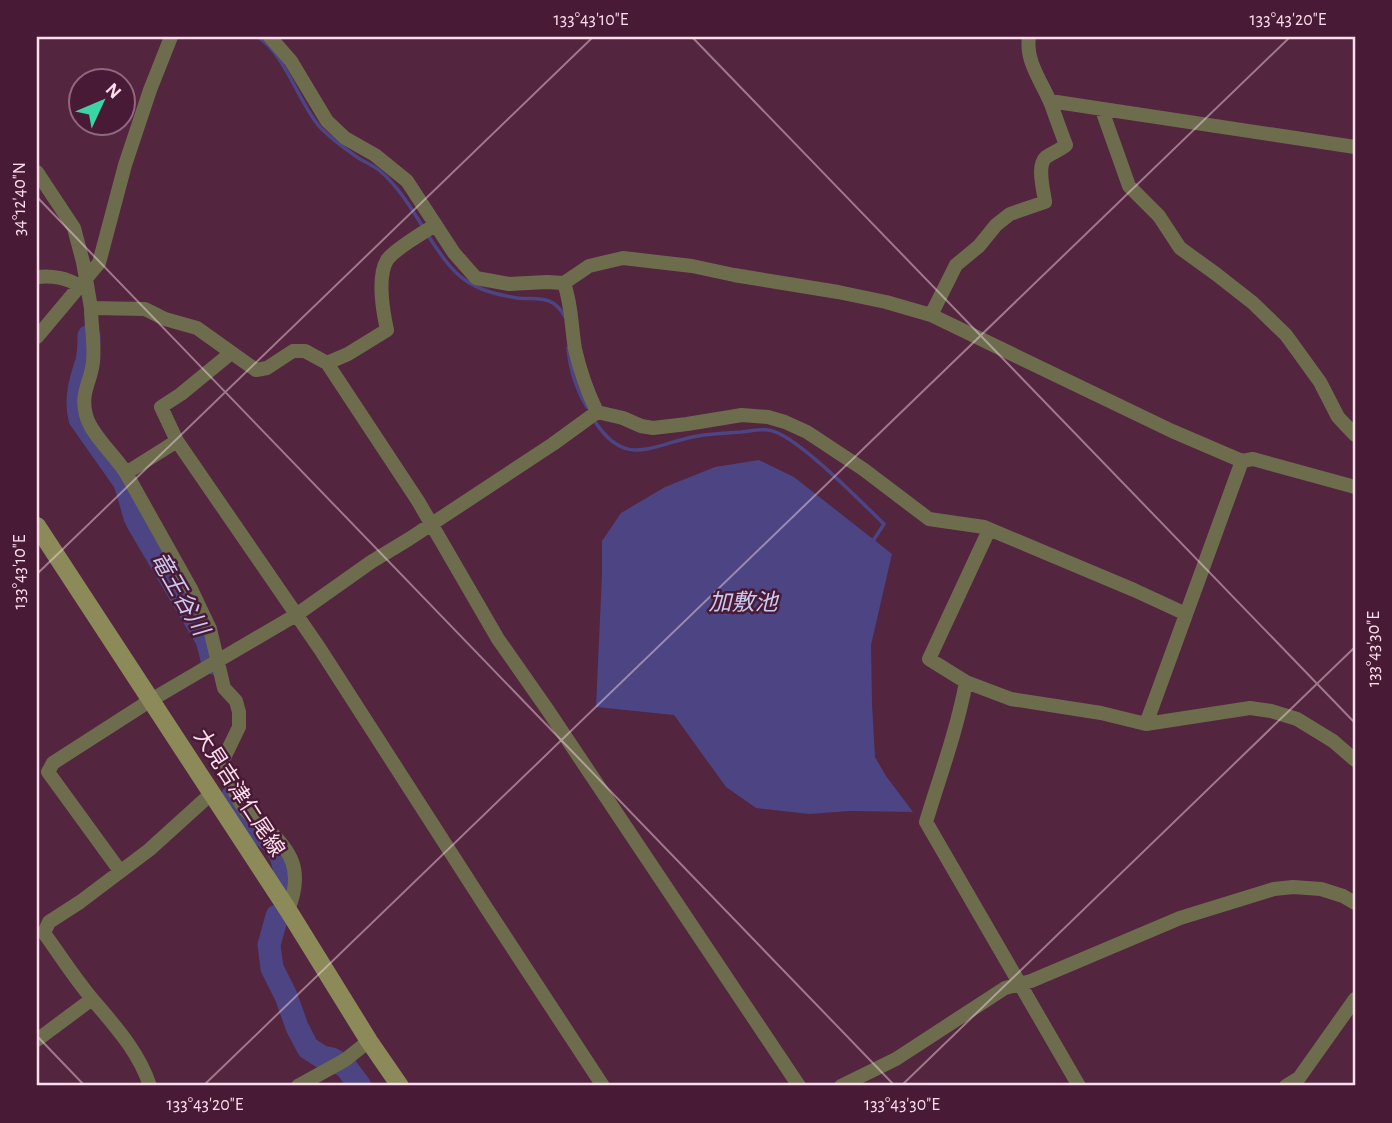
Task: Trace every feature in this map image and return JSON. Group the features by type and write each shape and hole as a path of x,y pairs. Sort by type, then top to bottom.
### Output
{"main road":[{"name":"大見吉津仁尾線","path":"37,526 400,1086"}],"street":[{"path":"37,337 99,263 125,165 170,37"},
{"path":"270,37 291,61 327,121 345,138 375,155 407,181 430,229 476,278 509,284 564,283 589,266 623,258 692,266 886,302 931,315 1172,431 1242,461 1254,459 1355,487"},
{"path":"931,315 956,265 979,246 996,225 1010,214 1045,202 1042,162 1066,145 1031,59 1027,47 1029,37"},
{"path":"1050,101 1355,147"},
{"path":"1102,110 1129,186 1158,216 1180,248 1253,303 1286,335 1320,382 1338,417 1355,435"},
{"path":"37,172 74,228 83,282 91,307 93,363 84,399 86,416 92,429 126,473 191,589 210,629 214,664 224,688 236,701 239,712 239,727 223,761 230,782 248,813 287,848 292,859 295,874 294,894 288,910"},
{"path":"327,363 348,354 387,330 382,278 388,259 430,229"},
{"path":"37,277 83,282"},
{"path":"564,283 570,301 575,346 584,385 597,412"},
{"path":"91,307 145,309 197,328 256,370 267,368 293,351 305,351 327,363 418,501 498,639 799,1086"},
{"path":"230,353 181,394 160,407 177,441 296,615 603,1086"},
{"path":"121,871 48,772 53,763 151,700 296,615 597,412 653,428 742,415 768,416 807,432 863,469 929,519 984,527 1186,614"},
{"path":"126,473 177,441"},
{"path":"1146,724 1242,461"},
{"path":"989,530 929,659 966,682 1011,699 1101,713 1146,724 1250,708 1271,711 1297,719 1333,741 1355,760"},
{"path":"966,682 926,822 1079,1086"},
{"path":"149,1086 146,1074 129,1045 44,933 48,922 80,902 149,850 212,793"},
{"path":"841,1086 896,1059 1005,988 1031,981 1181,918 1274,889 1293,887 1321,889 1355,902"},
{"path":"37,1040 92,999"},
{"path":"1286,1086 1299,1078 1355,999"},
{"path":"298,1086 345,1060 369,1041"}],"water":[{"name":"加敷池","path":"759,460 794,477 892,554 871,645 875,757 913,812 849,811 810,814 756,808 726,787 674,715 596,707 602,541 621,513 665,487 715,467"}],"waterway":[{"path":"258,37 268,45 284,66 319,126 342,146 387,177 423,227"},
{"path":"427,234 449,265 471,284 517,298 550,301 565,317"},
{"name":"竜王谷川","path":"89,336 88,358 78,398 80,419 125,483 135,517 207,640 213,663"},
{"path":"568,348 574,379 587,407"},
{"path":"594,420 606,436 618,445 641,450 703,435 762,430 780,434 811,455 884,524 873,541"},
{"name":"竜王谷川","path":"232,797 242,816 274,844 281,856 289,886"},
{"name":"竜王谷川","path":"277,916 269,945 272,968 297,1027 308,1048 346,1067 360,1086"}]}
